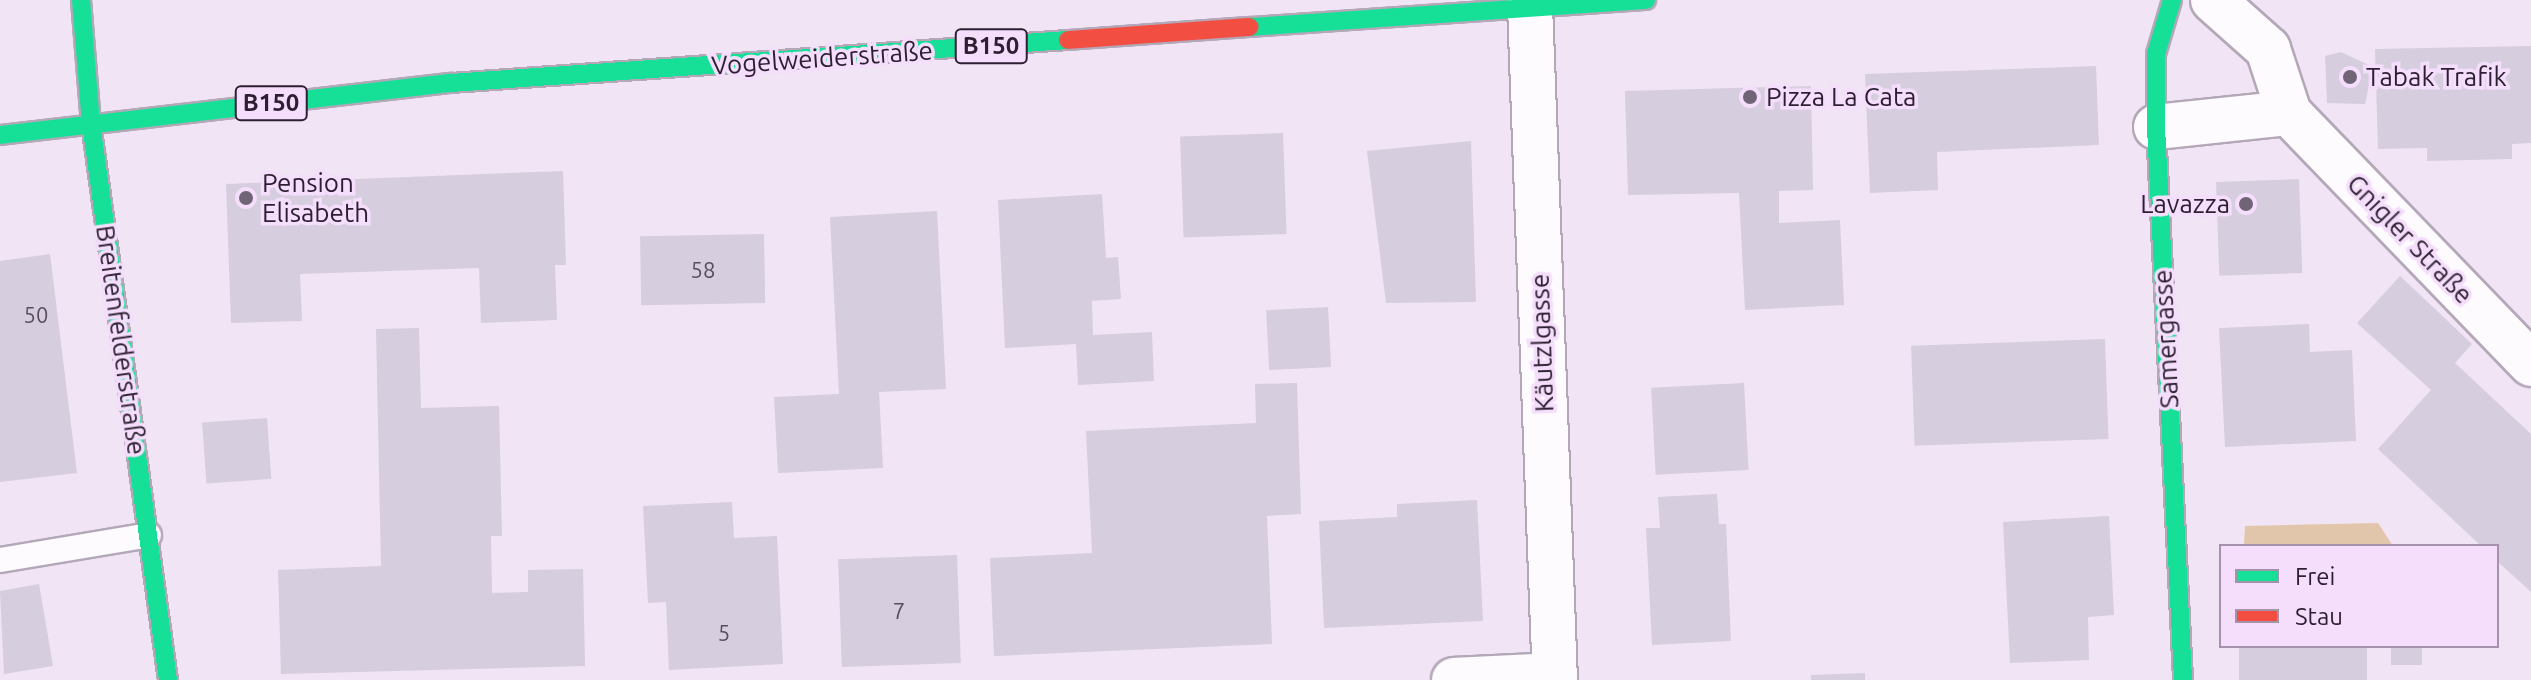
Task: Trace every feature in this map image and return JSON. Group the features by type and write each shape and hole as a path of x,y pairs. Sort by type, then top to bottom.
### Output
{"main road":[{"name":"Breitenfelderstraße","path":"81,0 91,123 168,680"},
{"name":"Vogelweiderstraße","path":"0,135 451,83 1646,0"},
{"name":"Samergasse","path":"2172,0 2156,54 2156,127 2183,680"}],"street":[{"name":"Gnigler Straße","path":"2213,0 2268,49 2289,113 2531,364"},
{"name":"Käutzlgasse","path":"1530,6 1555,677"},
{"path":"2156,127 2289,113"},
{"path":"1454,680 1555,677"}],"lane":[{"path":"0,560 149,535"}],"shaded area":[{"path":"2378,523 2392,544 2244,544 2245,526"}],"building":[{"path":"2531,46 2531,143 2512,144 2512,159 2427,161 2427,148 2378,149 2375,49"},
{"name":"Tabak Trafik","path":"2341,52 2373,67 2365,104 2327,103 2325,56"},
{"path":"2096,66 2099,145 1937,152 1938,190 1870,193 1865,74"},
{"path":"1811,86 1813,190 1779,191 1779,223 1840,220 1844,305 1745,310 1739,193 1628,195 1625,91"},
{"path":"1283,133 1287,234 1184,238 1180,137"},
{"path":"1471,141 1476,302 1386,303 1367,151"},
{"path":"563,171 566,265 555,265 557,320 481,323 479,268 300,274 302,321 231,323 226,184"},
{"path":"2299,179 2302,273 2219,276 2216,182"},
{"path":"1102,194 1106,258 1118,257 1121,299 1092,301 1093,335 1152,332 1154,381 1078,385 1076,344 1005,348 998,200"},
{"path":"937,211 946,389 879,392 883,468 778,473 774,397 839,394 830,217"},
{"path":"764,234 765,303 641,305 640,236"},
{"path":"50,254 77,473 0,482 0,261"},
{"path":"2400,276 2472,344 2455,363 2531,434 2531,592 2499,563 2499,544 2479,544 2378,449 2431,390 2357,323"},
{"path":"1328,307 1331,367 1269,370 1266,310"},
{"path":"2309,324 2310,352 2352,350 2356,441 2225,447 2219,328"},
{"path":"419,328 421,408 499,406 502,536 491,536 492,593 528,592 528,570 583,569 585,666 281,674 278,570 381,566 376,329"},
{"path":"2105,339 2108,439 1915,446 1911,346"},
{"path":"1297,383 1301,514 1267,516 1272,644 994,656 990,558 1092,553 1086,431 1256,423 1255,384"},
{"path":"1744,383 1749,470 1656,475 1651,388"},
{"path":"267,418 271,479 206,483 202,423"},
{"path":"1717,494 1719,524 1726,524 1731,641 1652,645 1646,528 1660,528 1658,497"},
{"path":"1477,500 1483,621 1324,628 1319,521 1397,517 1397,504"},
{"path":"732,502 734,538 777,536 783,664 669,670 666,602 648,603 643,506"},
{"path":"2109,516 2114,615 2088,617 2089,660 2010,663 2003,522"},
{"path":"957,555 961,663 842,667 838,559"},
{"path":"39,584 53,666 4,674 0,591"},
{"path":"2239,648 2367,648 2367,680 2239,680"},
{"path":"2391,648 2422,648 2422,665 2391,665"},
{"path":"1865,673 1865,680 1811,680 1811,675"}],"traffic: fast":[{"path":"81,0 91,123 168,680"},
{"path":"1250,27 1646,0"},
{"path":"2172,0 2156,54 2156,127 2183,680"},
{"path":"0,135 451,83 1068,40"}],"traffic: jam":[{"path":"1068,40 1250,27"}],"place":[{"name":"Tabak Trafik","path":"2350,77"},
{"name":"Pizza La Cata","path":"1750,97"},
{"name":"Pension Elisabeth","path":"246,198"},
{"name":"Lavazza","path":"2246,204"}]}
